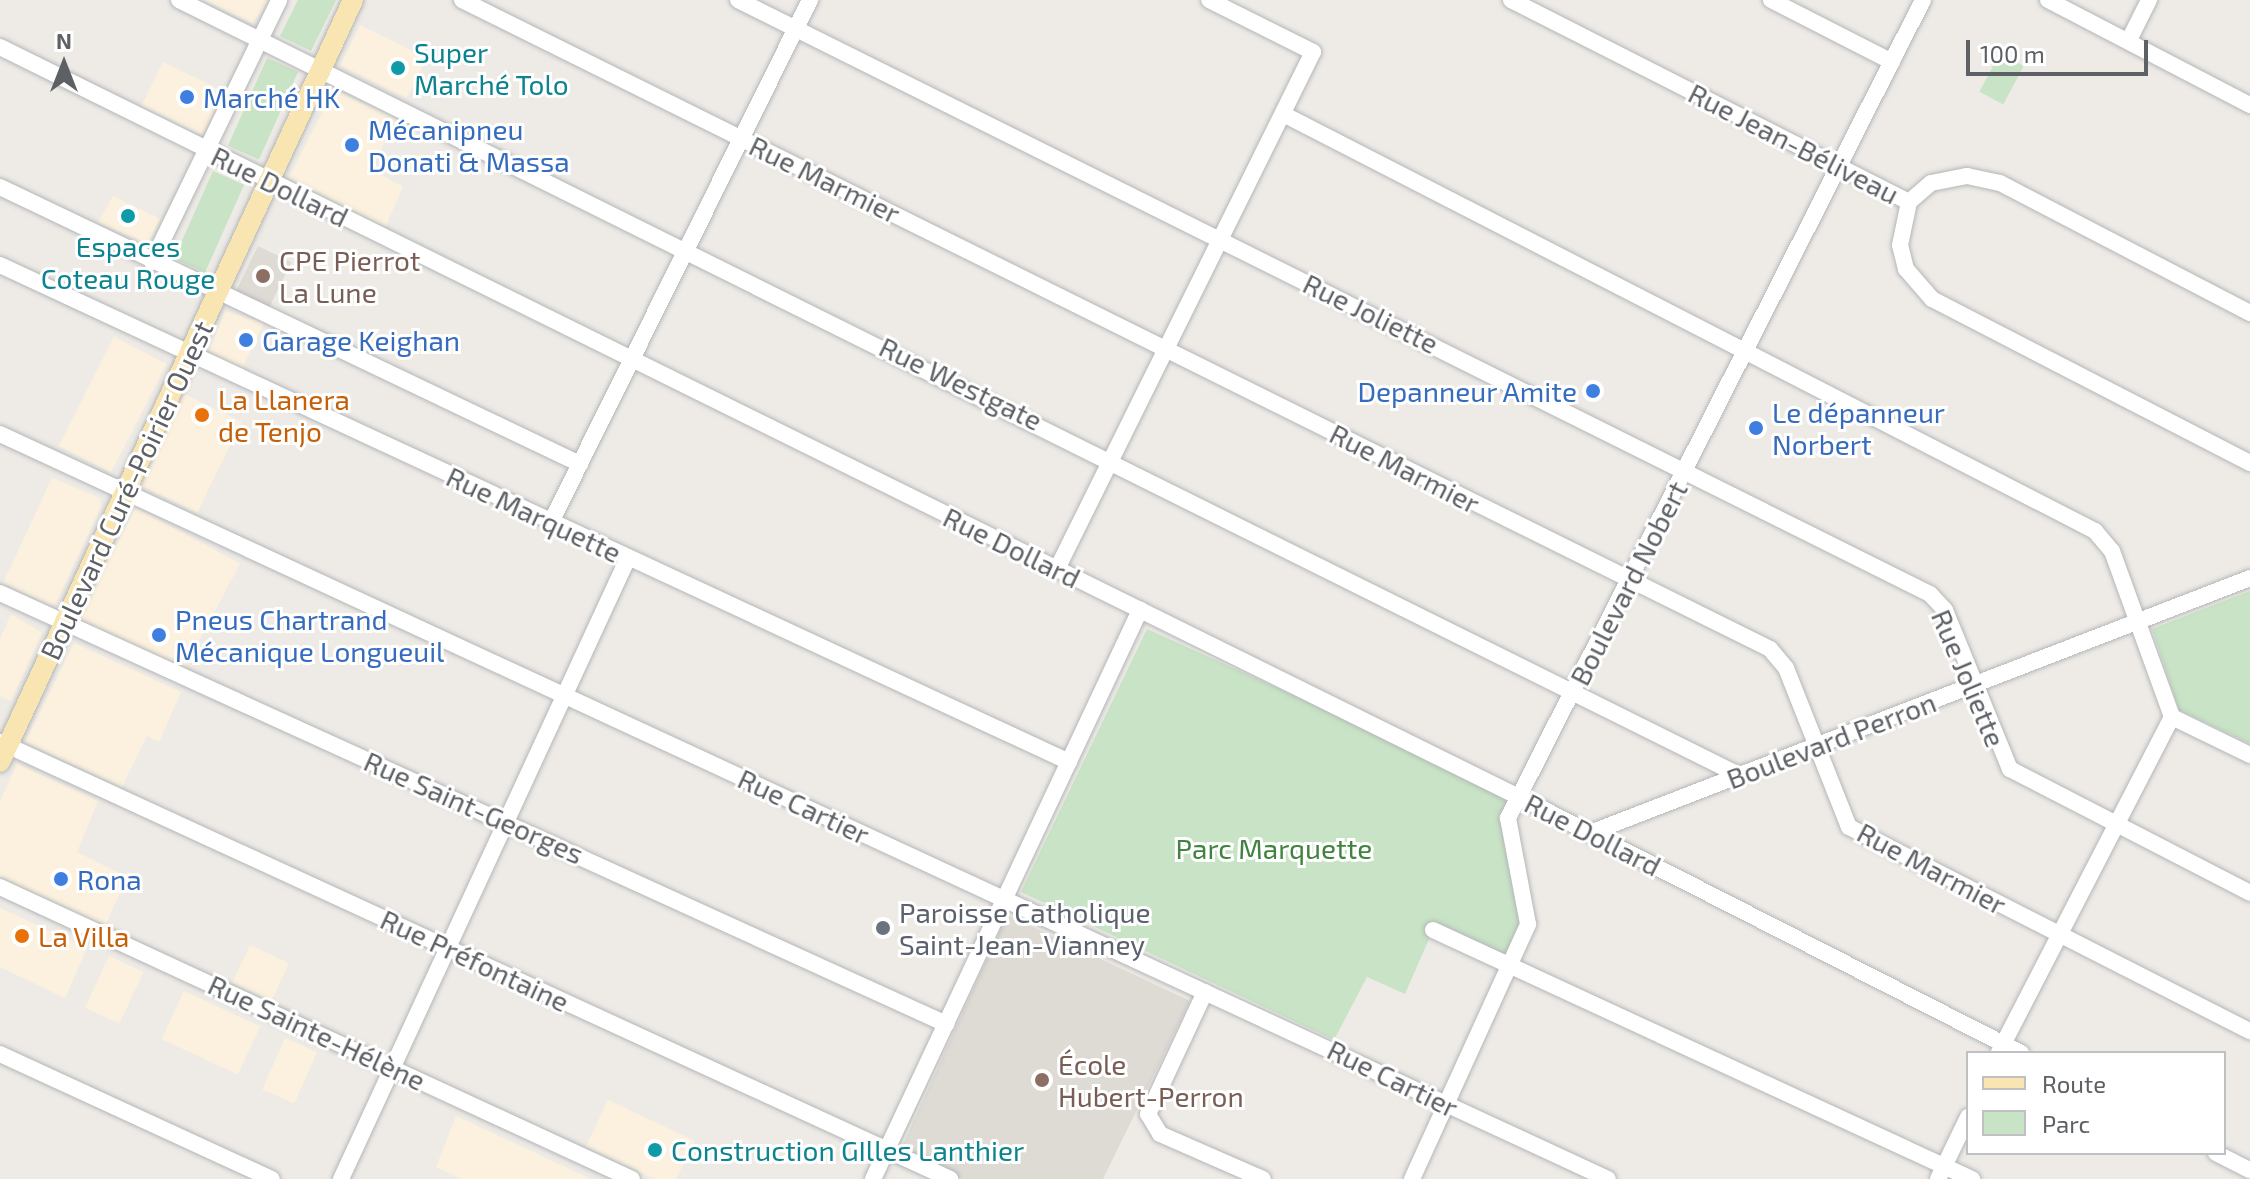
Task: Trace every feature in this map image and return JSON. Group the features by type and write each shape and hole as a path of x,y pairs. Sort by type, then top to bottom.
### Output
{"main road":[{"name":"Boulevard Curé-Poirier Ouest","path":"3,750 353,0"}],"street":[{"name":"Rue Westgate","path":"179,0 688,247 1574,689 1739,775"},
{"path":"152,262 279,0"},
{"name":"Rue Marmier","path":"462,0 1780,657 1849,827 2250,1031"},
{"name":"Rue Joliette","path":"738,0 1685,469 1930,594 1945,610 2010,769 2250,893"},
{"path":"551,522 810,0"},
{"path":"1057,569 1313,52 1209,0"},
{"name":"Rue Jean-Béliveau","path":"1511,0 1909,202 1931,183 1967,176 2000,183 2250,313"},
{"path":"1771,0 1892,62"},
{"name":"Boulevard Nobert","path":"1412,1179 1510,967 1528,913 1508,818 1923,0"},
{"path":"2048,0 2250,105"},
{"path":"2129,40 2149,0"},
{"name":"Rue Dollard","path":"0,47 1519,797 2001,1048"},
{"path":"1283,114 1744,354 2095,531 2112,551 2172,717 2250,755"},
{"path":"0,187 580,464"},
{"path":"1909,202 1900,245 1906,269 1932,299 2250,463"},
{"name":"Rue Marquette","path":"0,265 1069,762"},
{"name":"Rue Cartier","path":"0,434 1608,1179"},
{"path":"341,1179 395,1068 628,558"},
{"name":"Boulevard Perron","path":"1590,833 2250,578"},
{"name":"Rue Saint-Georges","path":"0,593 946,1024"},
{"path":"873,1179 1140,610"},
{"path":"2001,1048 2172,717"},
{"name":"Rue Préfontaine","path":"3,750 450,948 950,1179"},
{"name":"Rue Sainte-Hélène","path":"0,887 632,1179"},
{"path":"1433,930 1941,1173 1972,1179"},
{"path":"1205,992 1148,1114 1160,1134 1263,1179"},
{"path":"0,1054 272,1179"},
{"path":"1941,1173 1966,1121"},
{"path":"2220,1155 2250,1170"}],"shaded area":[{"path":"206,0 270,0 252,23 206,1"},
{"path":"360,25 427,57 407,98 340,65"},
{"path":"163,62 224,92 203,136 142,106"},
{"path":"334,90 396,119 371,169 403,187 385,227 288,179"},
{"path":"113,196 160,219 148,243 98,223"},
{"name":"CPE Pierrot La Lune","path":"258,246 291,262 269,307 236,291"},
{"path":"225,311 264,323 242,369 209,353"},
{"path":"114,337 167,364 111,472 59,446"},
{"path":"184,394 242,422 197,513 140,485"},
{"path":"52,478 100,498 101,507 56,603 48,605 3,583"},
{"path":"136,508 240,563 182,674 77,618"},
{"path":"11,614 42,633 11,701 0,696 0,639"},
{"path":"74,643 181,692 159,742 147,736 122,787 25,742"},
{"path":"17,764 98,801 77,852 127,877 105,926 0,877 0,801"},
{"path":"0,908 87,948 65,998 0,967"},
{"name":"École Hubert-Perron","path":"1007,915 1190,1001 1103,1179 963,1179 900,1151"},
{"path":"250,945 289,963 271,1001 232,983"},
{"path":"109,956 143,972 119,1024 85,1008"},
{"path":"184,991 260,1026 238,1075 162,1039"},
{"path":"285,1038 317,1052 294,1103 262,1089"},
{"path":"608,1100 695,1141 676,1179 654,1179 586,1146"},
{"path":"456,1116 591,1179 462,1179 436,1167"}],"green space":[{"path":"298,0 336,0 311,51 280,36"},
{"path":"2000,53 2024,66 2003,105 1979,92"},
{"path":"267,58 298,72 259,160 228,146"},
{"path":"213,171 244,185 205,273 174,259"},
{"path":"2250,591 2250,744 2179,710 2152,629"},
{"name":"Parc Marquette","path":"1147,629 1519,797 1505,825 1523,895 1521,943 1510,967 1433,930 1405,994 1367,977 1334,1040 1021,892"}],"place":[{"name":"Super Marché Tolo","path":"398,68"},
{"name":"Marché HK","path":"187,97"},
{"name":"Mécanipneu Donati & Massa","path":"352,145"},
{"name":"Espaces Coteau Rouge","path":"128,216"},
{"name":"CPE Pierrot La Lune","path":"263,276"},
{"name":"Garage Keighan","path":"246,340"},
{"name":"Depanneur Amite","path":"1593,391"},
{"name":"La Llanera de Tenjo","path":"202,415"},
{"name":"Le dépanneur Norbert","path":"1756,428"},
{"name":"Pneus Chartrand Mécanique Longueuil","path":"159,635"},
{"name":"Rona","path":"61,879"},
{"name":"Paroisse Catholique Saint-Jean-Vianney","path":"883,928"},
{"name":"La Villa","path":"22,936"},
{"name":"École Hubert-Perron","path":"1042,1080"},
{"name":"Construction GIlles Lanthier","path":"655,1150"}]}
